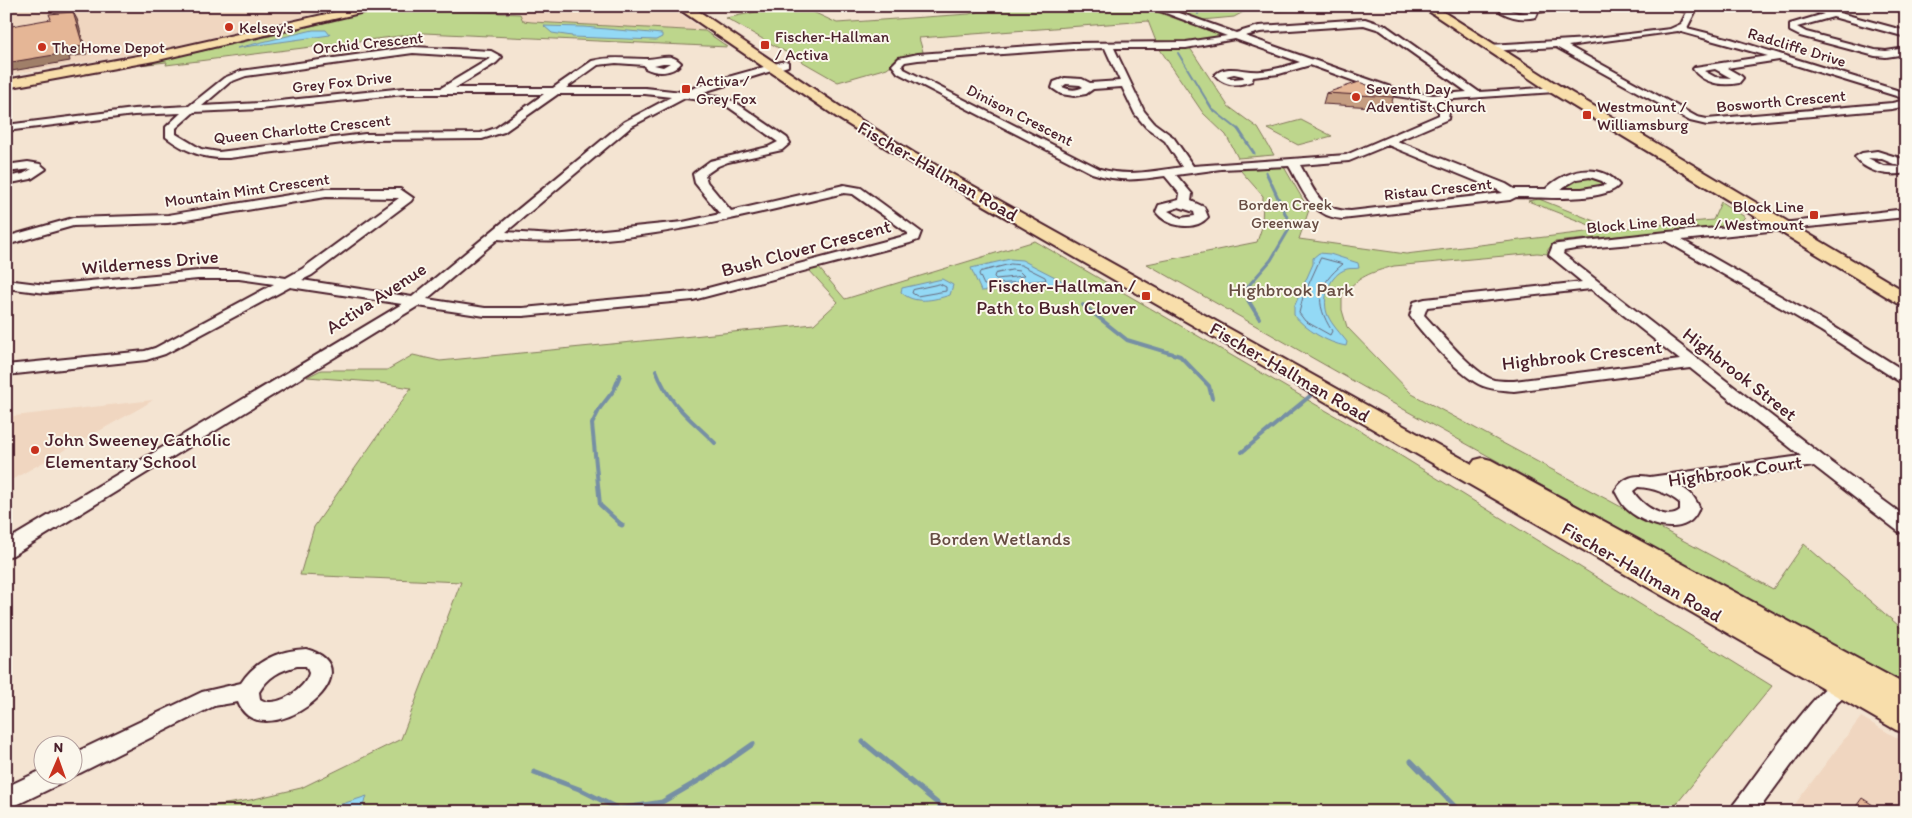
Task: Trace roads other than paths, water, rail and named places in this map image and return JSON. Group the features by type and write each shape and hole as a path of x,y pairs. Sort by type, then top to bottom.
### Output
{"main road":[{"path":"6,80 151,54 362,6"},
{"path":"6,84 154,58 378,6"},
{"name":"Fischer-Hallman Road","path":"686,6 686,9 780,65"},
{"name":"Fischer-Hallman Road","path":"692,6 741,34 846,117 909,156 1849,678 1906,721"},
{"path":"1426,6 1489,48 1782,227 1906,300"},
{"name":"Fischer-Hallman Road","path":"1849,678 1906,699"}],"street":[{"path":"849,6 872,6"},
{"path":"1150,6 1400,94 1433,98 1556,89"},
{"path":"1530,10 1568,6"},
{"path":"1489,48 1559,45 1637,37 1679,29 1685,26 1693,8 1666,6"},
{"path":"1804,6 1906,34"},
{"path":"1833,14 1797,24 1793,26 1793,29 1803,34 1869,52 1886,54 1906,51"},
{"path":"1235,36 1259,29 1350,22 1372,23 1383,28 1477,94"},
{"name":"Radcliffe Drive","path":"1679,29 1728,41 1906,96"},
{"name":"Dinison Crescent","path":"1235,36 1205,44 1050,47 918,57 902,60 897,65 901,71 1096,171 1121,177 1292,162 1339,160 1389,142 1444,117 1444,112 1433,98"},
{"name":"Bosworth Crescent","path":"1559,45 1694,119 1707,122 1892,106 1906,103"},
{"path":"1108,46 1125,84 1144,118 1169,139 1190,170"},
{"name":"Orchid Crescent","path":"192,109 230,77 244,73 413,50 490,54 497,57 445,90"},
{"path":"1718,67 1781,57"},
{"path":"555,91 600,61 614,59 651,62"},
{"path":"1247,74 1288,69 1310,62"},
{"name":"Activa Avenue","path":"6,550 416,301 628,124 648,111 682,95 729,78 780,65"},
{"path":"1089,86 1125,84"},
{"name":"Grey Fox Drive","path":"6,128 126,113 260,106 375,92 445,90 645,91 719,99 731,104 783,140 784,143 778,148 722,160 702,170 699,174 701,183 729,216"},
{"name":"Queen Charlotte Crescent","path":"192,109 171,127 170,135 197,153 218,155 365,136 490,135 555,91"},
{"name":"Ristau Crescent","path":"1292,162 1322,208 1326,212 1342,215 1503,198 1508,197 1510,194 1502,187 1389,142"},
{"path":"1902,160 1875,155 1861,158 1865,163 1882,169 1897,171 1906,169"},
{"path":"6,169 27,165 39,167 40,169 27,177 6,181"},
{"path":"1168,173 1186,194 1185,204"},
{"name":"Bush Clover Crescent","path":"416,301 485,312 504,313 692,296 896,243 915,234 912,229 850,189 838,190 683,226 536,240 496,235"},
{"path":"1510,194 1551,192"},
{"name":"Mountain Mint Crescent","path":"6,241 62,224 168,218 326,193 400,193 408,198 289,282"},
{"name":"Block Line Road","path":"1558,248 1667,236 1782,227 1906,213"},
{"path":"1667,236 1826,328 1906,379"},
{"name":"Highbrook Street","path":"1558,248 1556,255 1592,285 1906,527"},
{"name":"Wilderness Drive","path":"6,284 28,287 66,288 213,274 239,275 416,301"},
{"path":"6,370 153,354 289,282"},
{"name":"Highbrook Crescent","path":"1592,285 1425,303 1419,305 1417,316 1473,373 1488,382 1499,385 1514,386 1694,363"},
{"name":"Highbrook Court","path":"1653,482 1817,460"},
{"path":"1743,812 1829,697 1849,678"},
{"path":"82,761 210,698 248,691"},
{"path":"6,799 33,786"}],"water":[{"path":"544,26 584,27 662,34 662,37 656,40 572,37 552,33"},
{"path":"313,30 326,30 330,35 237,48"},
{"path":"1319,253 1330,254 1358,263 1359,268 1347,269 1335,276 1326,295 1325,303 1328,316 1347,342 1346,346 1331,342 1317,335 1294,315 1294,307 1313,264 1313,258"},
{"path":"1010,259 1022,260 1063,281 1057,286 981,291 971,268"},
{"path":"942,279 953,285 950,295 931,300 918,300 912,299 901,292 902,288"},
{"path":"367,796 360,812 317,812"}],"waterway":[{"path":"1198,14 1199,6"},
{"path":"1178,53 1212,109 1239,130"},
{"path":"1239,130 1254,153"},
{"path":"1249,301 1243,292 1271,260 1291,226 1266,172"},
{"path":"1248,300 1259,318"},
{"path":"1083,305 1127,340 1180,356 1209,386 1212,398"},
{"path":"656,370 667,393 674,402 715,443"},
{"path":"620,375 614,390 600,408 592,424 600,505 622,525 620,524"},
{"path":"1242,452 1310,396"},
{"path":"863,742 948,812"},
{"path":"534,772 579,789 619,809 662,802 710,774 753,744"},
{"path":"1411,761 1460,812"}],"place":[{"name":"Kelsey's","path":"229,27"},
{"name":"Fischer-Hallman / Activa","path":"765,45"},
{"name":"The Home Depot","path":"42,47"},
{"name":"Activa / Grey Fox","path":"686,89"},
{"name":"Seventh Day Adventist Church","path":"1356,97"},
{"name":"Westmount / Williamsburg","path":"1587,115"},
{"name":"Block Line / Westmount","path":"1814,215"},
{"name":"Fischer-Hallman / Path to Bush Clover","path":"1146,296"},
{"name":"John Sweeney Catholic Elementary School","path":"35,450"}],"park label":[{"name":"Borden Creek Greenway","path":"1285,213"},
{"name":"Highbrook Park","path":"1291,289"},
{"name":"Borden Wetlands","path":"1000,538"}]}
